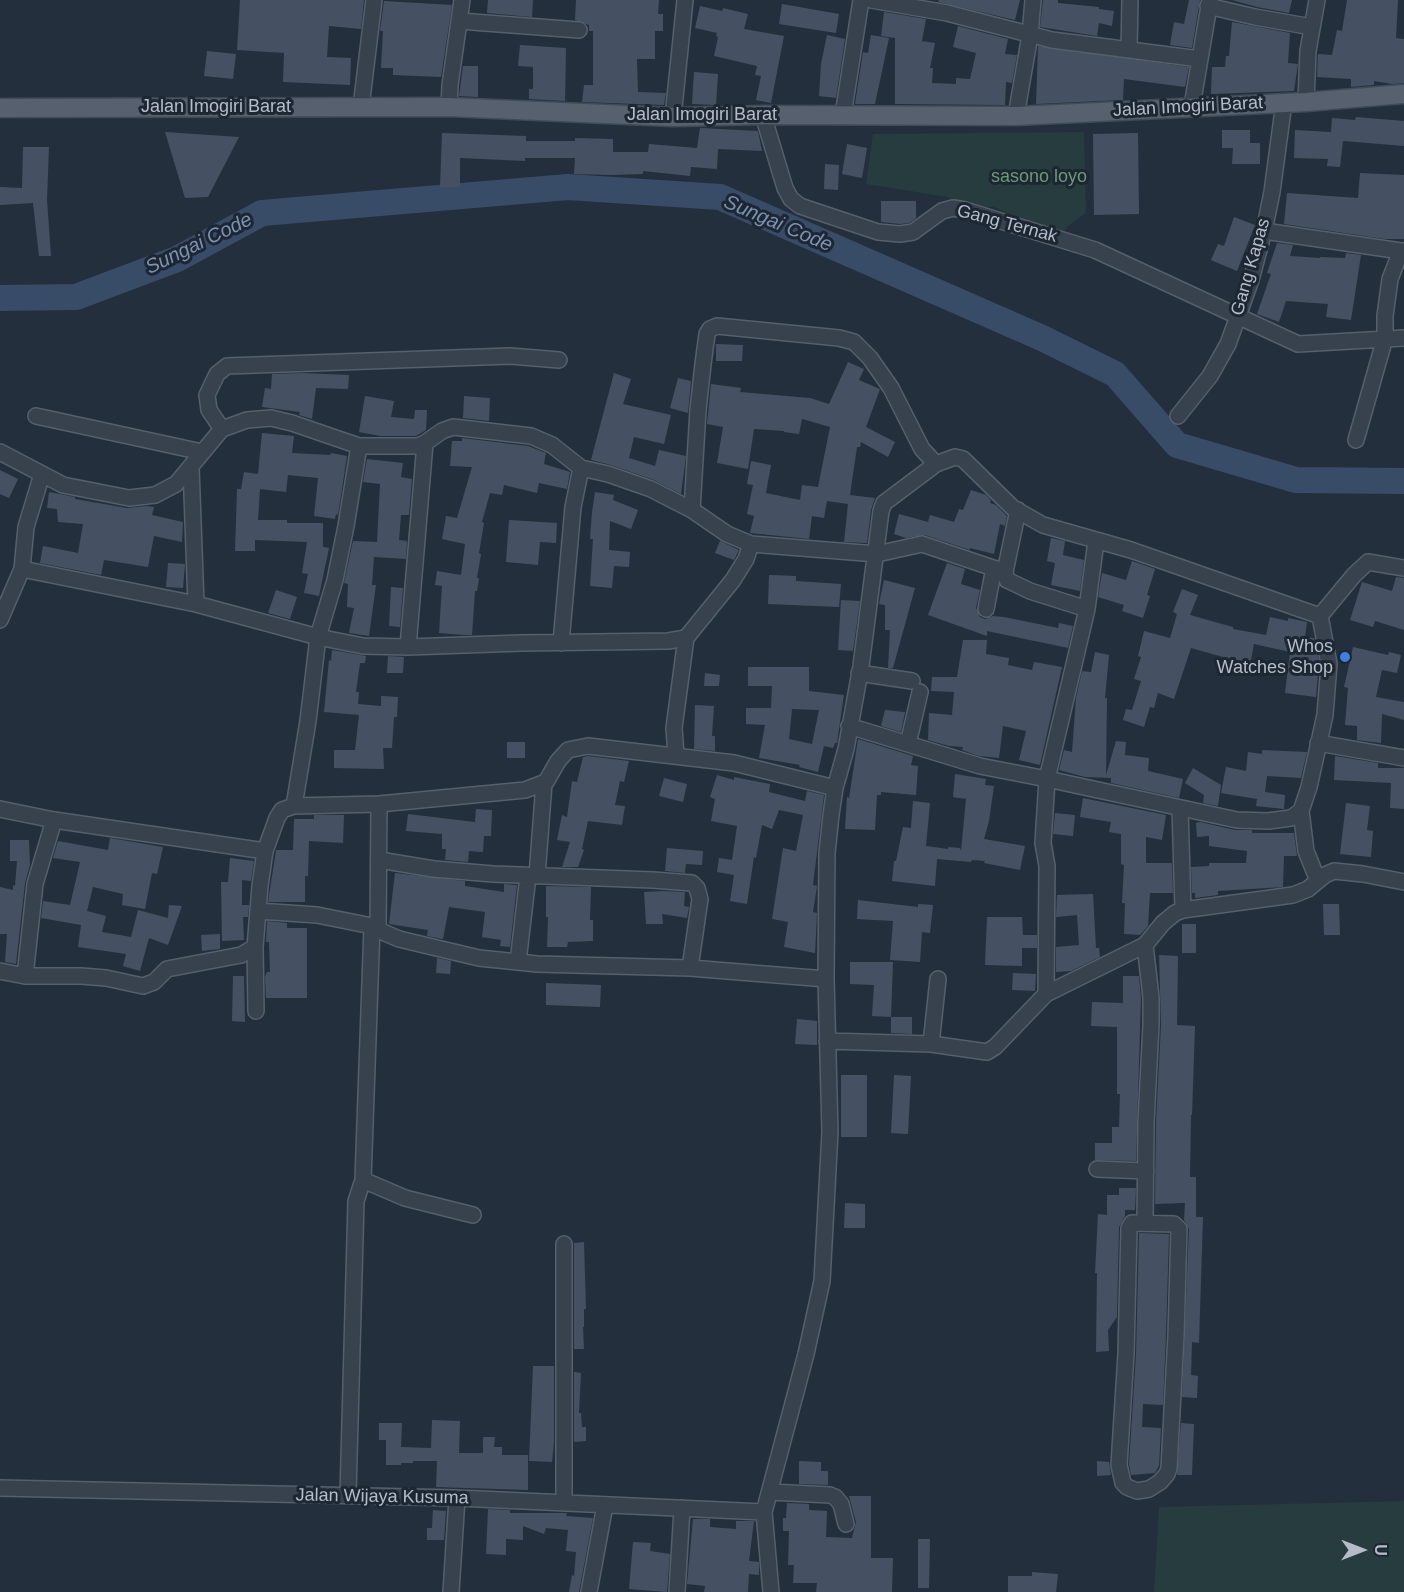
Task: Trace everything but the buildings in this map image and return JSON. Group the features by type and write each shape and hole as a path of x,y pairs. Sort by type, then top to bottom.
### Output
{"main road":[{"name":"Jalan Imogiri Barat","path":"0,108 362,106 449,107 673,117 1016,116 1306,102 1404,94"}],"street":[{"path":"362,106 374,0"},
{"path":"449,107 462,0"},
{"path":"673,117 685,0"},
{"path":"843,115 861,0"},
{"path":"871,0 947,13 1030,35 1078,44 1200,59"},
{"path":"1016,116 1030,35 1033,0"},
{"path":"1130,0 1130,50"},
{"path":"1306,102 1308,51 1317,0"},
{"path":"1192,106 1209,3 1312,27"},
{"path":"459,21 579,30"},
{"name":"Gang Kapas","path":"1178,416 1210,376 1228,344 1251,280 1264,231 1284,102"},
{"name":"Gang Ternak","path":"764,115 784,188 790,199 800,206 878,232 900,234 913,232 942,212 952,208 965,210 1095,250 1298,344 1404,338"},
{"path":"1264,231 1402,251 1388,291 1385,338 1356,440"},
{"path":"693,510 698,410 703,364 707,334 710,329 717,326 839,338 854,342 870,358 891,388 922,448 936,464"},
{"path":"222,429 209,410 207,394 217,374 227,366 510,356 559,360"},
{"path":"36,416 202,452"},
{"path":"0,452 63,485 129,498 155,495 176,484 222,429 247,420 271,418 359,446 413,447 453,427 531,436 552,445 581,468 608,474 651,489 693,510 715,527 751,544 877,554 922,544 1000,570 1014,585 1088,609"},
{"path":"408,647 425,443"},
{"path":"294,806 308,721 318,637 335,580 359,446"},
{"path":"770,1592 764,1512 806,1354 822,1281 830,1132 826,979 827,853 835,788 846,749 859,673 884,503 936,464 955,457 963,459 1018,510 1043,525 1131,550 1320,616"},
{"path":"191,467 196,604"},
{"path":"561,643 573,507 581,468"},
{"path":"0,620 22,568 26,527 42,474"},
{"path":"986,609 1018,510"},
{"path":"1046,994 1047,866 1043,843 1047,779 1088,609 1096,541"},
{"path":"676,755 674,728 687,638 733,580 746,559 751,544"},
{"path":"1318,881 1306,851 1301,811 1309,787 1324,715 1329,664 1320,616 1346,584 1368,562 1404,568"},
{"path":"22,568 196,604 318,637 363,646 668,641 687,638"},
{"path":"859,673 916,687 908,744"},
{"path":"849,726 980,766 1237,819 1268,821 1290,818 1301,811"},
{"path":"1318,743 1404,758"},
{"path":"518,962 544,783 568,750 588,746 734,763 835,788"},
{"path":"256,1011 255,947 265,851 282,810 294,806 379,804 525,790 544,783"},
{"path":"348,1496 356,1201 363,1180 379,860 379,804"},
{"path":"1180,808 1183,910"},
{"path":"0,809 54,820 265,851"},
{"path":"25,976 36,884 54,820"},
{"path":"379,860 434,868 532,876 653,879 692,883 697,888 700,899 690,968"},
{"path":"827,1041 932,1044 982,1053 991,1051 1046,994 1145,945 1162,923 1175,913 1293,895 1308,889 1325,875 1334,871 1404,882"},
{"path":"258,911 317,915 375,928 399,939 479,958 518,962 690,968 826,979"},
{"path":"1145,945 1151,1025 1145,1223"},
{"path":"0,971 25,976 106,978 143,986 154,982 167,969 241,955 255,947"},
{"path":"932,1044 938,979"},
{"path":"1097,1169 1146,1171"},
{"path":"363,1180 405,1198 473,1215"},
{"path":"1132,1223 1145,1223 1174,1224 1179,1229 1176,1335 1169,1467 1167,1474 1160,1482 1149,1490 1137,1491 1123,1483 1119,1465 1126,1354 1129,1228 1132,1223"},
{"path":"564,1244 564,1503"},
{"name":"Jalan Wijaya Kusuma","path":"0,1488 457,1498 764,1512"},
{"path":"770,1492 835,1497 841,1504 846,1524"},
{"path":"451,1592 457,1498"},
{"path":"589,1592 605,1505"},
{"path":"677,1592 682,1508"}],"green space":[{"name":"sasono loyo","path":"1084,132 1086,213 1068,226 1063,233 1050,232 992,206 977,215 947,197 866,184 873,134"},
{"path":"1404,1501 1404,1592 1154,1592 1159,1507"}],"waterway":[{"name":"Sungai Code","path":"0,298 76,297 177,259 262,213 568,187 720,197 1042,338 1115,374 1177,445 1296,480 1404,481"}],"place":[{"name":"Whos Watches Shop","path":"1345,657"}]}
